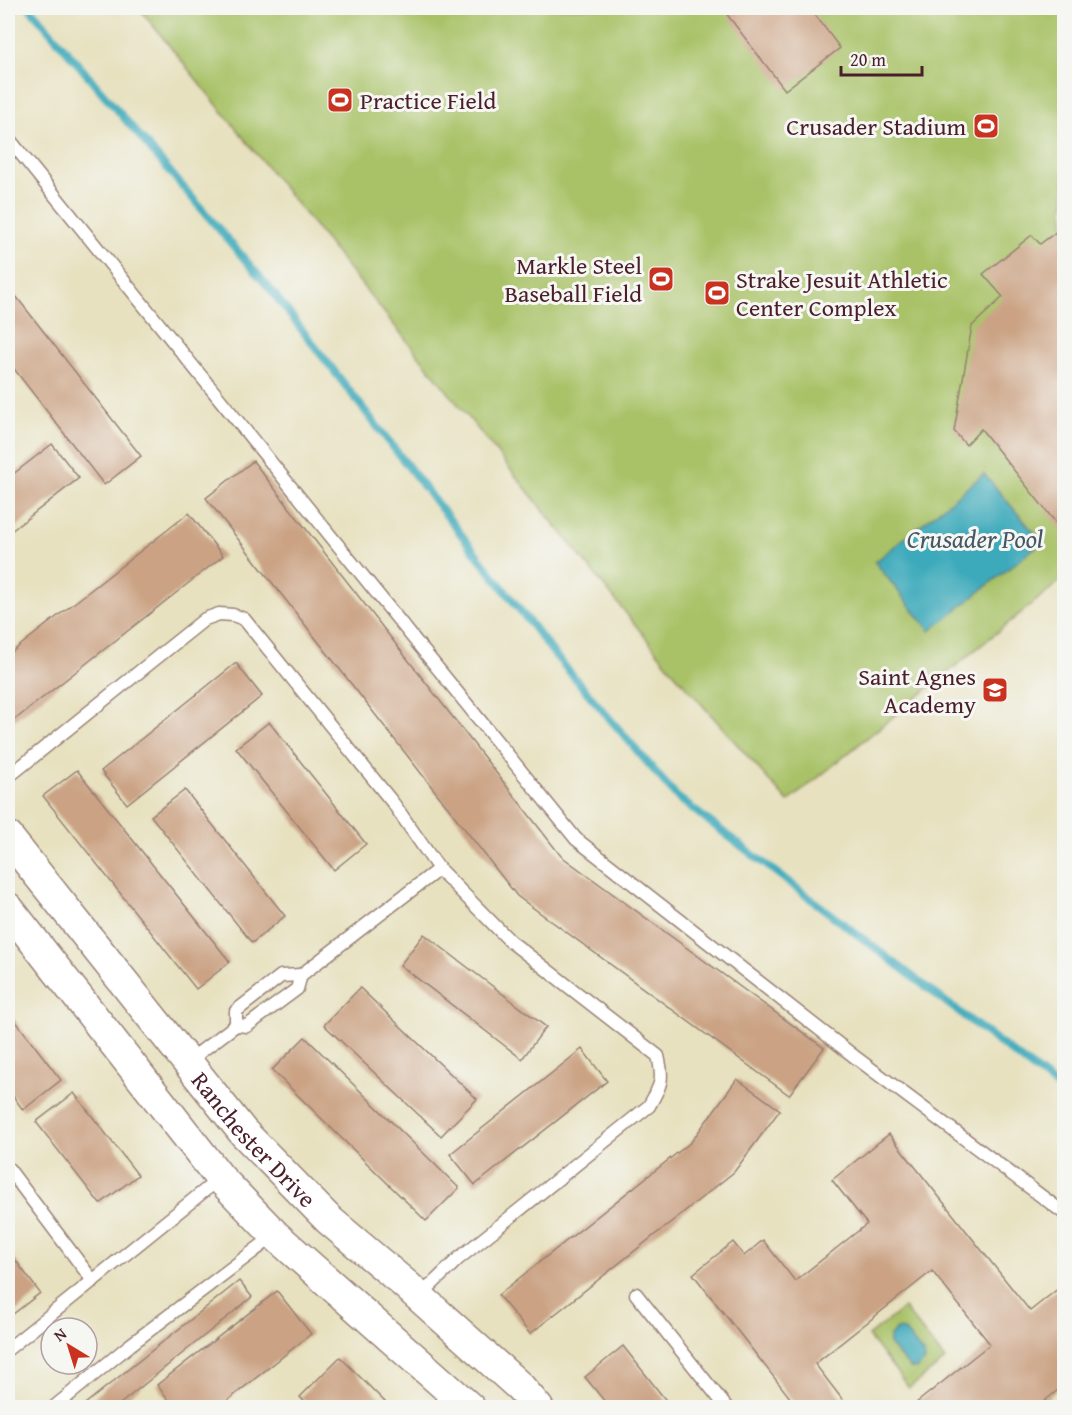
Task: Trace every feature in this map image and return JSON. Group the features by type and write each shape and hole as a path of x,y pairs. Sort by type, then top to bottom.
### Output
{"street":[{"name":"Ranchester Drive","path":"8,837 243,1132 329,1220 419,1297 520,1401"},
{"name":"Ranchester Drive","path":"8,908 220,1178 275,1235 470,1407"},
{"path":"151,1090 187,1062"}],"lane":[{"path":"8,140 576,839 855,1057 1065,1213"},
{"path":"8,777 205,618 219,614 244,619 393,803 439,869 510,941 658,1056 662,1074 660,1087 649,1106 458,1258 419,1297"},
{"path":"236,1025 236,1011 264,988 281,976 301,975 439,869"},
{"path":"187,1062 236,1025 247,1026 297,989 301,975"},
{"path":"8,1168 93,1281"},
{"path":"8,1349 220,1178"},
{"path":"53,1407 130,1345 275,1235"},
{"path":"636,1294 728,1407"}],"green space":[{"name":"Strake Jesuit Athletic Center Complex","path":"139,8 1064,8 1064,578 788,802 675,674"},
{"path":"904,1308 945,1360 909,1388 868,1336"}],"water":[{"name":"Crusader Pool","path":"984,474 1042,542 930,631 875,562"},
{"path":"897,1329 904,1330 924,1355 925,1361 916,1369 910,1368 889,1344 889,1337"}],"building":[{"path":"722,8 810,8 840,48 785,90"},
{"path":"1064,226 1064,533 981,429 966,445 954,431 972,326 1003,297 983,274 1032,235 1040,244"},
{"path":"15,295 141,456 104,485 8,361 8,300"},
{"path":"52,444 79,478 10,532 8,529 8,478"},
{"path":"253,461 561,856 824,1048 789,1095 517,896 206,498"},
{"path":"189,513 223,556 8,725 8,655"},
{"path":"236,663 262,696 127,804 101,771"},
{"path":"269,722 366,844 334,870 236,748"},
{"path":"77,770 230,962 196,989 43,796"},
{"path":"185,790 285,916 252,943 151,816"},
{"path":"424,934 546,1027 522,1059 400,965"},
{"path":"360,988 477,1099 441,1136 324,1025"},
{"path":"8,1011 61,1080 23,1110 8,1089"},
{"path":"305,1037 459,1188 426,1221 272,1070"},
{"path":"582,1049 607,1081 475,1185 450,1154"},
{"path":"737,1079 780,1110 734,1172 530,1334 498,1295 691,1142"},
{"path":"74,1093 138,1175 100,1204 36,1122"},
{"path":"889,1134 1030,1311 1064,1284 1064,1385 1036,1408 910,1408 990,1344 932,1271 815,1364 849,1408 798,1408 693,1274 733,1242 744,1256 763,1240 795,1281 867,1224 832,1180"},
{"path":"8,1250 40,1293 8,1318"},
{"path":"239,1281 252,1297 115,1408 80,1408"},
{"path":"277,1291 311,1334 218,1408 175,1408 157,1385"},
{"path":"623,1346 672,1408 610,1408 585,1377"},
{"path":"340,1357 391,1408 311,1408 300,1397"}],"waterway":[{"path":"30,8 271,290 555,655 677,797 1064,1092"}],"place":[{"name":"Practice Field","path":"340,100"},
{"name":"Crusader Stadium","path":"986,126"},
{"name":"Markle Steel Baseball Field","path":"661,279"},
{"name":"Strake Jesuit Athletic Center Complex","path":"717,293"},
{"name":"Saint Agnes Academy","path":"995,690"}]}
